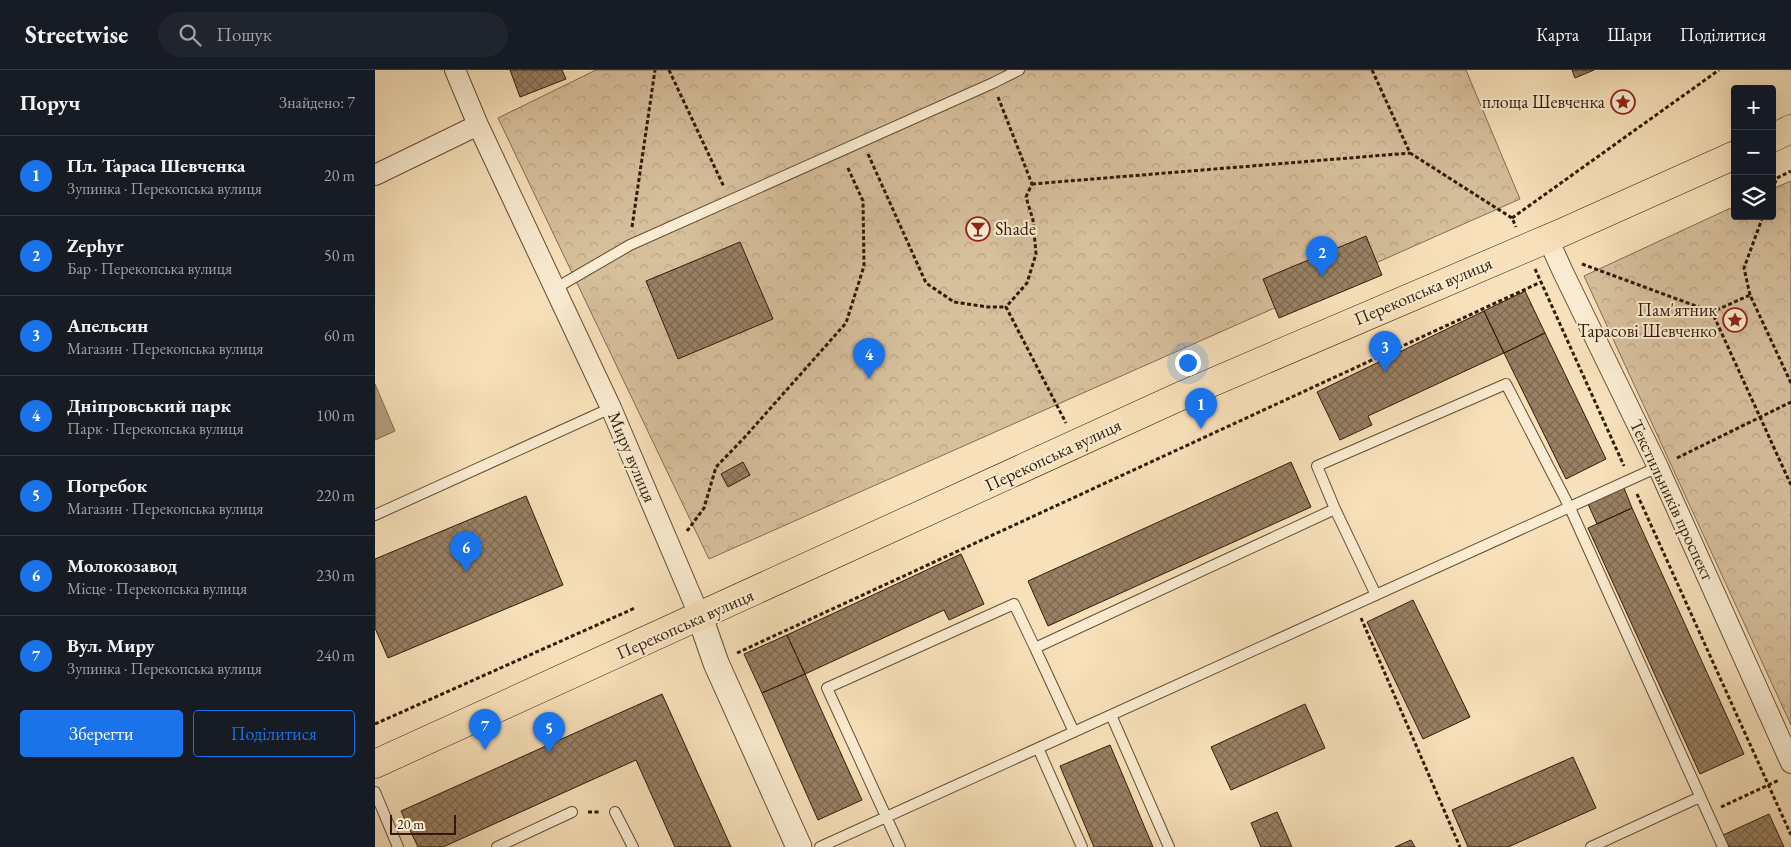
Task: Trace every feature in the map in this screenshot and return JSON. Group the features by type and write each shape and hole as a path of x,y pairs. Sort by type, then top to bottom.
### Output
{"main road":[{"path":"1776,136 1791,129"},
{"name":"Перекопська вулиця","path":"375,764 1185,394 1548,239 1731,157"}],"street":[{"name":"Миру вулиця","path":"455,70 611,408 700,617 716,663 799,847"},
{"path":"375,175 479,125"},
{"name":"Текстильників проспект","path":"1548,239 1658,468 1787,771"}],"lane":[{"path":"556,288 630,245 863,142 1019,70"},
{"path":"1375,595 1317,466 1505,384 1570,508 1723,847"},
{"path":"375,515 611,408"},
{"path":"820,847 1658,468"},
{"path":"1035,648 1335,509"},
{"path":"900,847 827,688 1014,604 1074,732"},
{"path":"1111,715 1169,847"},
{"path":"1037,748 1082,847"},
{"path":"375,792 398,847"},
{"path":"1591,847 1699,797"},
{"path":"497,847 572,812"},
{"path":"615,812 633,847"}],"path":[{"path":"630,245 655,70"},
{"path":"669,70 730,201"},
{"path":"1372,70 1410,153 1512,218 1719,70"},
{"path":"863,142 927,283 954,302 988,308 1006,307 1027,283 1036,254 1033,220 1026,198 1032,184 993,83"},
{"path":"672,550 704,508 716,467 846,323 864,266 863,201 841,151"},
{"path":"1032,184 1410,153"},
{"path":"1776,180 1777,178 1791,171"},
{"path":"1762,220 1744,268 1750,295 1791,383"},
{"path":"1582,264 1712,312 1750,295"},
{"path":"716,663 1541,282 1791,835"},
{"path":"1006,307 1076,444"},
{"path":"1712,312 1791,485"},
{"path":"1658,468 1791,402"},
{"path":"1355,604 1460,847"},
{"path":"375,724 635,608"},
{"path":"1707,813 1769,785 1787,771"},
{"path":"572,812 615,812"}],"green space":[{"path":"596,70 1466,70 1520,199 709,559 498,118"},
{"path":"1791,181 1791,725 1584,276 1731,208 1731,220 1776,220 1776,187"}],"shaded area":[{"path":"375,384 395,431 375,440"}],"building":[{"path":"510,70 562,70 566,79 520,97"},
{"path":"1572,70 1594,70 1575,78"},
{"path":"1366,236 1382,275 1279,318 1263,279"},
{"path":"740,242 773,319 678,359 646,281"},
{"path":"1525,291 1545,333 1504,353 1484,311"},
{"path":"1484,311 1504,353 1368,416 1372,425 1340,440 1317,392"},
{"path":"1545,333 1606,459 1566,479 1504,353"},
{"path":"743,462 750,475 728,487 721,474"},
{"path":"1291,462 1311,507 1048,626 1028,581"},
{"path":"1624,488 1632,508 1597,524 1588,504"},
{"path":"526,496 563,585 388,658 375,628 375,559"},
{"path":"1632,508 1744,754 1700,774 1588,528"},
{"path":"961,554 984,604 949,620 944,610 805,674 787,635"},
{"path":"1413,600 1470,717 1423,739 1367,622"},
{"path":"787,635 805,674 762,693 744,654"},
{"path":"805,674 862,800 818,820 762,693"},
{"path":"662,694 731,847 675,847 636,760 443,847 418,847 401,811"},
{"path":"1305,704 1325,748 1231,790 1211,747"},
{"path":"1110,745 1153,847 1094,847 1060,766"},
{"path":"1573,757 1596,808 1508,847 1468,847 1452,810"},
{"path":"1277,812 1292,847 1261,847 1251,823"},
{"path":"1769,814 1784,847 1729,847 1723,835"},
{"path":"1411,840 1415,847 1395,847"}],"place":[{"name":"площа Шевченка","path":"1623,102"},
{"name":"Shade","path":"978,229"},
{"name":"Zephyr","path":"1322,277"},
{"name":"Пам'ятник Тарасові Шевченко","path":"1735,320"},
{"name":"Апельсин","path":"1385,372"},
{"name":"Дніпровський парк","path":"869,379"},
{"name":"Пл. Тараса Шевченка","path":"1201,429"},
{"name":"Молокозавод","path":"466,572"},
{"name":"Вул. Миру","path":"485,750"},
{"name":"Погребок","path":"549,753"}]}
